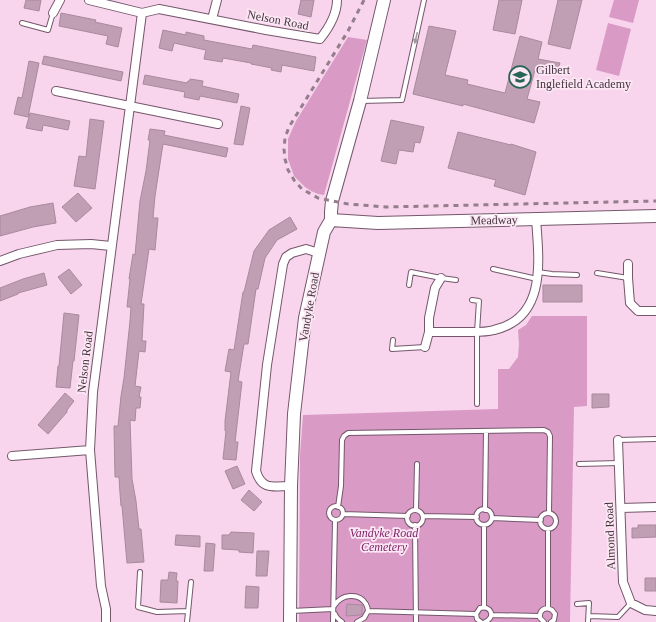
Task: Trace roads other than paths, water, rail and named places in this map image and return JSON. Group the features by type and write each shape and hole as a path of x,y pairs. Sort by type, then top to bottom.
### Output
{"street":[{"path":"53,13 60,0"},
{"name":"Nelson Road","path":"89,0 100,1 142,13 159,9 320,40 329,28 337,0"},
{"path":"212,19 217,0"},
{"name":"Vandyke Road","path":"290,616 291,486 294,414 304,325 324,232 332,220 332,201 360,101 384,0"},
{"name":"Nelson Road","path":"106,622 106,609 101,586 90,450 93,392 142,13"},
{"path":"56,91 218,124"},
{"name":"Meadway","path":"332,220 378,223 656,216"},
{"path":"429,332 492,331 514,323 525,312 532,301 538,276 536,219"},
{"path":"0,261 19,254 57,245 91,244 111,246"},
{"path":"291,486 265,485 261,481 256,471 267,365 283,264 286,258 292,253 306,249 319,253"},
{"path":"628,264 630,303 638,311 656,311"},
{"path":"425,347 429,332 429,318 435,288 442,278"},
{"name":"Almond Road","path":"618,440 623,582 631,603"},
{"path":"12,456 90,450"},
{"path":"621,508 656,507"},
{"path":"631,603 645,610 656,611"}],"lane":[{"path":"360,101 402,100 424,0"},
{"path":"22,24 48,30 53,13"},
{"path":"493,269 538,276 552,274 577,275"},
{"path":"409,285 411,272 456,280"},
{"path":"597,273 628,278"},
{"path":"472,300 479,301 476,404"},
{"path":"393,340 392,349 425,347"},
{"path":"338,507 341,486 342,440 348,433 544,430 548,432 550,436 549,513"},
{"path":"485,510 486,432"},
{"path":"618,440 656,440"},
{"path":"579,464 619,463"},
{"path":"416,510 417,464"},
{"path":"338,507 342,510 343,514"},
{"path":"336,521 331,519 329,512 332,508 338,507"},
{"path":"343,514 408,516 411,512 416,510"},
{"path":"416,510 423,516 477,516"},
{"path":"477,516 479,512 485,510"},
{"path":"485,510 489,512 492,518"},
{"path":"541,520 543,516 549,513"},
{"path":"548,529 555,525 556,520 554,515 549,513"},
{"path":"336,521 340,520 343,514"},
{"path":"408,516 410,524 415,525 421,523 423,516"},
{"path":"477,516 478,521 484,525 489,524 492,518"},
{"path":"492,518 541,520"},
{"path":"541,520 544,527 548,529"},
{"path":"333,622 336,521"},
{"path":"415,525 416,622"},
{"path":"484,525 484,607"},
{"path":"548,529 548,608"},
{"path":"140,572 138,607 157,612 188,611"},
{"path":"187,622 191,582"},
{"path":"342,622 336,617 333,610 334,604 338,600 348,596 355,596 366,604 368,610 364,618 357,622"},
{"path":"589,616 618,617 631,603"},
{"path":"577,604 589,604 588,622"},
{"path":"481,622 477,619 476,612 480,608 484,607"},
{"path":"484,607 488,609 491,615"},
{"path":"544,622 541,620 540,614 543,609 548,608"},
{"path":"548,608 555,614 554,620 551,622"},
{"path":"290,616 333,610"},
{"path":"368,610 476,614"},
{"path":"491,615 540,616"},
{"path":"485,622 491,615"}],"railway":[{"path":"364,0 348,31 289,127 285,138 284,149 288,170 302,189 318,198 348,204 386,207 656,201"}],"place":[{"name":"Gilbert Inglefield Academy","path":"520,77"}],"park label":[{"name":"Vandyke Road Cemetery","path":"384,540"}]}
